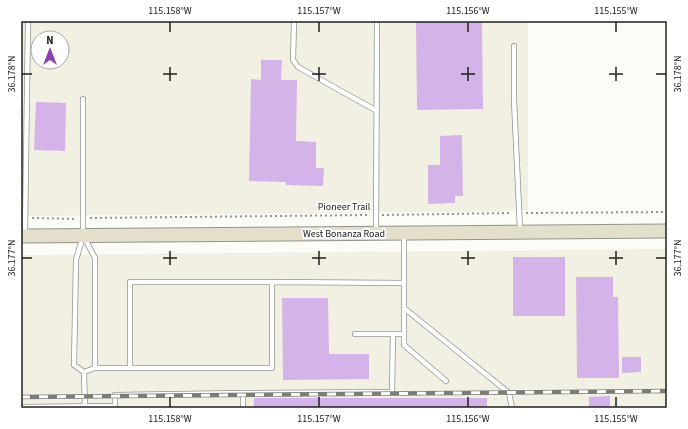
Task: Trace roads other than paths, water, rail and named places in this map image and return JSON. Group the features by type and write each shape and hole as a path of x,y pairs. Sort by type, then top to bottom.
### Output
{"main road":[{"name":"West Bonanza Road","path":"23,236 667,231"}],"lane":[{"path":"23,236 25,218 28,21"},
{"path":"294,21 293,60 298,67 377,111"},
{"path":"376,233 377,21"},
{"path":"514,46 520,232"},
{"path":"21,80 27,80"},
{"path":"83,99 83,236 76,260 74,365 84,372"},
{"path":"404,233 404,345 446,381"},
{"path":"83,236 95,258 95,368"},
{"path":"130,368 130,282 404,283"},
{"path":"84,372 95,368 272,368 272,282"},
{"path":"404,308 509,393 512,408"},
{"path":"355,334 404,334"},
{"path":"21,407 115,407 115,395 392,392 393,334"},
{"path":"84,372 85,407"},
{"path":"243,393 243,408"}],"railway":[{"path":"21,397 667,391"}]}
